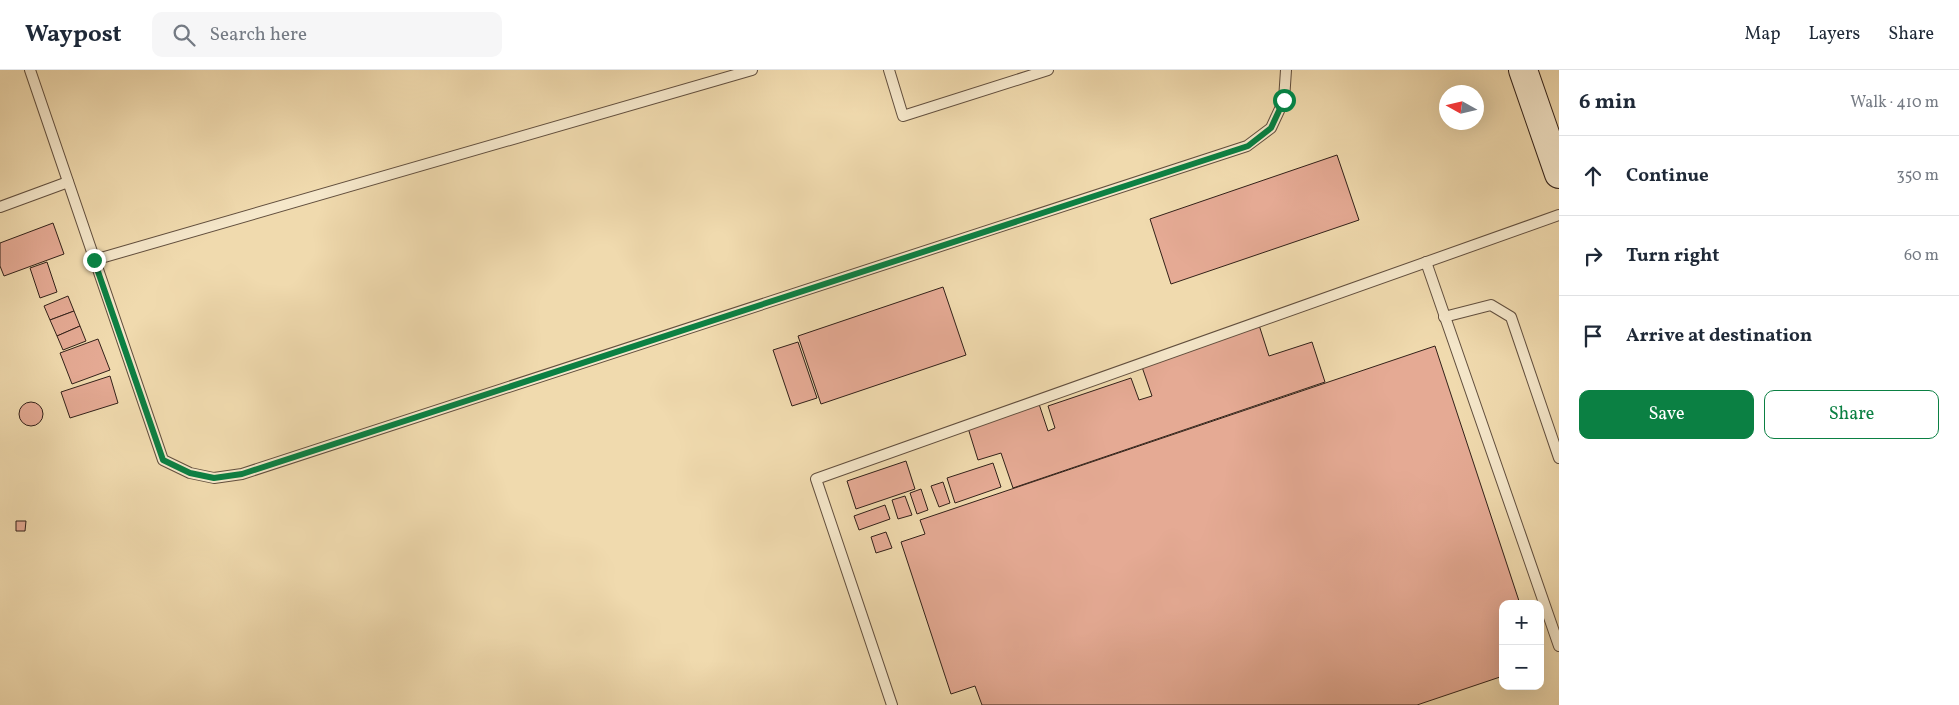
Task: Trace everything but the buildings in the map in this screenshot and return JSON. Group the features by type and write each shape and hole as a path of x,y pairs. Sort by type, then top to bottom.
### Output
{"street":[{"path":"1523,70 1559,174"}],"lane":[{"path":"30,70 163,460 190,473 214,478 242,474 1248,146 1271,128 1284,100 1286,70"},
{"path":"94,260 752,70"},
{"path":"889,70 903,116 1048,70"},
{"path":"0,207 68,182"},
{"path":"892,705 816,479 1559,215"},
{"path":"1426,262 1559,646"},
{"path":"1444,317 1491,305 1511,317 1559,458"}],"route":[{"path":"94,260 163,460 190,473 214,478 242,474 1248,146 1271,128 1284,100"}]}
